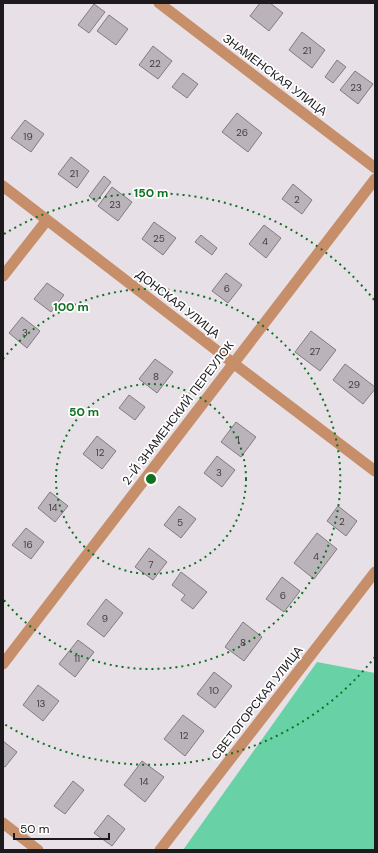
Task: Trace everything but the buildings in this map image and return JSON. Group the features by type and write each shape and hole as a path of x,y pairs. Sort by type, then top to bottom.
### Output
{"street":[{"name":"ЗНАМЕНСКАЯ УЛИЦА","path":"159,3 375,168"},
{"name":"2-Й ЗНАМЕНСКИЙ ПЕРЕУЛОК","path":"3,664 375,179"},
{"name":"ДОНСКАЯ УЛИЦА","path":"3,186 375,471"},
{"path":"3,276 47,220"},
{"name":"СВЕТОГОРСКАЯ УЛИЦА","path":"160,850 375,572"},
{"path":"3,823 38,850"}],"green space":[{"path":"317,662 375,673 375,850 183,850"}]}
